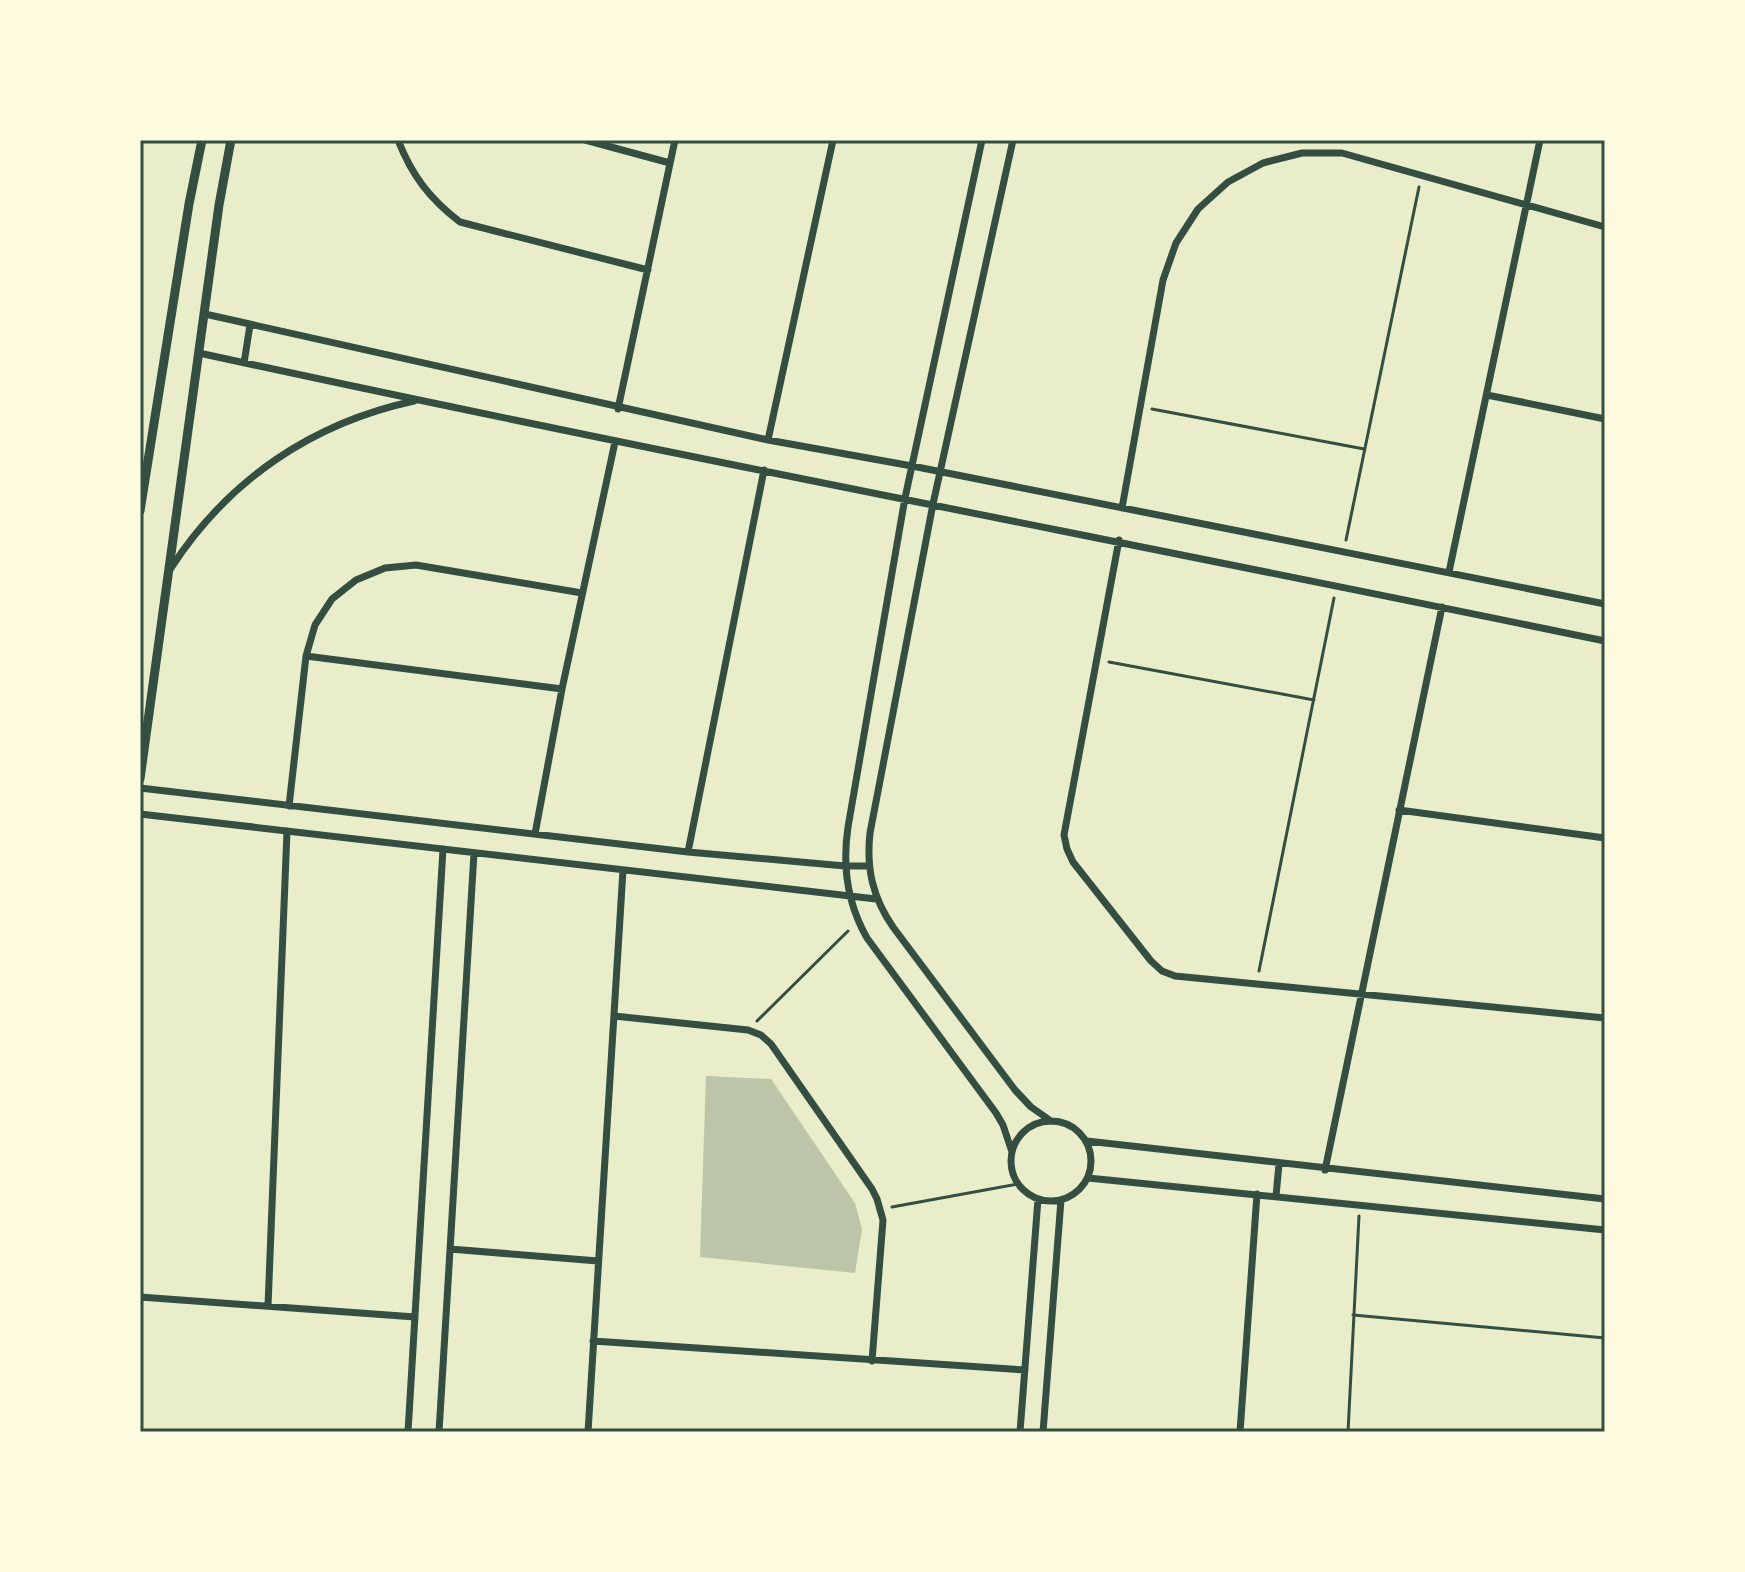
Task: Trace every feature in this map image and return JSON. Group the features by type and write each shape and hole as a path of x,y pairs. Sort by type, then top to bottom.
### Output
{"street":[{"path":"140,511 202,140"},
{"path":"140,779 231,140"},
{"path":"398,140 421,187 439,207 460,222 648,270"},
{"path":"585,140 670,163"},
{"path":"618,409 675,140"},
{"path":"768,440 833,140"},
{"path":"982,140 905,498 848,827 845,866 857,922 996,1113 1012,1152 1013,1174 1018,1184 1038,1199 1061,1200 1077,1192 1088,1178 1092,1163 1087,1141 1071,1126 1051,1121 1031,1107 1015,1090 893,927 876,899 868,866 870,833 939,472 1013,140"},
{"path":"1449,572 1540,140"},
{"path":"1122,508 1163,280 1176,243 1198,209 1228,182 1263,163 1302,153 1342,153 1605,227"},
{"path":"205,314 618,409 1605,604"},
{"path":"244,363 250,325"},
{"path":"199,353 615,442 1119,540 1605,641"},
{"path":"1487,395 1605,419"},
{"path":"169,570 202,524 264,466 338,424 419,400"},
{"path":"535,834 562,689 615,442"},
{"path":"688,852 764,470"},
{"path":"1119,540 1064,835 1073,862 1151,961 1162,971 1175,976 1605,1018"},
{"path":"289,806 306,656 315,625 332,599 356,580 385,568 416,565 582,593"},
{"path":"1325,1170 1442,607"},
{"path":"306,656 562,689"},
{"path":"140,788 688,852 868,866"},
{"path":"1399,810 1605,838"},
{"path":"140,814 876,899"},
{"path":"268,1306 287,831"},
{"path":"408,1432 443,849"},
{"path":"439,1432 474,853"},
{"path":"588,1432 623,870"},
{"path":"614,1016 748,1030 761,1035 771,1044 872,1189 881,1209 883,1220 872,1361"},
{"path":"1012,1152 1022,1133 1030,1127 1051,1121"},
{"path":"1087,1141 1605,1199"},
{"path":"1276,1196 1279,1164"},
{"path":"1088,1178 1605,1230"},
{"path":"1240,1432 1257,1194"},
{"path":"1020,1432 1038,1199"},
{"path":"1043,1432 1061,1200"},
{"path":"450,1249 598,1261"},
{"path":"140,1297 415,1317"},
{"path":"593,1341 1025,1370"}],"path":[{"path":"1140,407 1364,449"},
{"path":"1095,659 1314,700"},
{"path":"748,1030 857,922"},
{"path":"881,1209 1018,1184"},
{"path":"1348,1432 1360,1205"},
{"path":"1353,1315 1605,1338"}],"building":[{"path":"706,1076 771,1079 855,1203 862,1229 855,1273 700,1257"}]}
